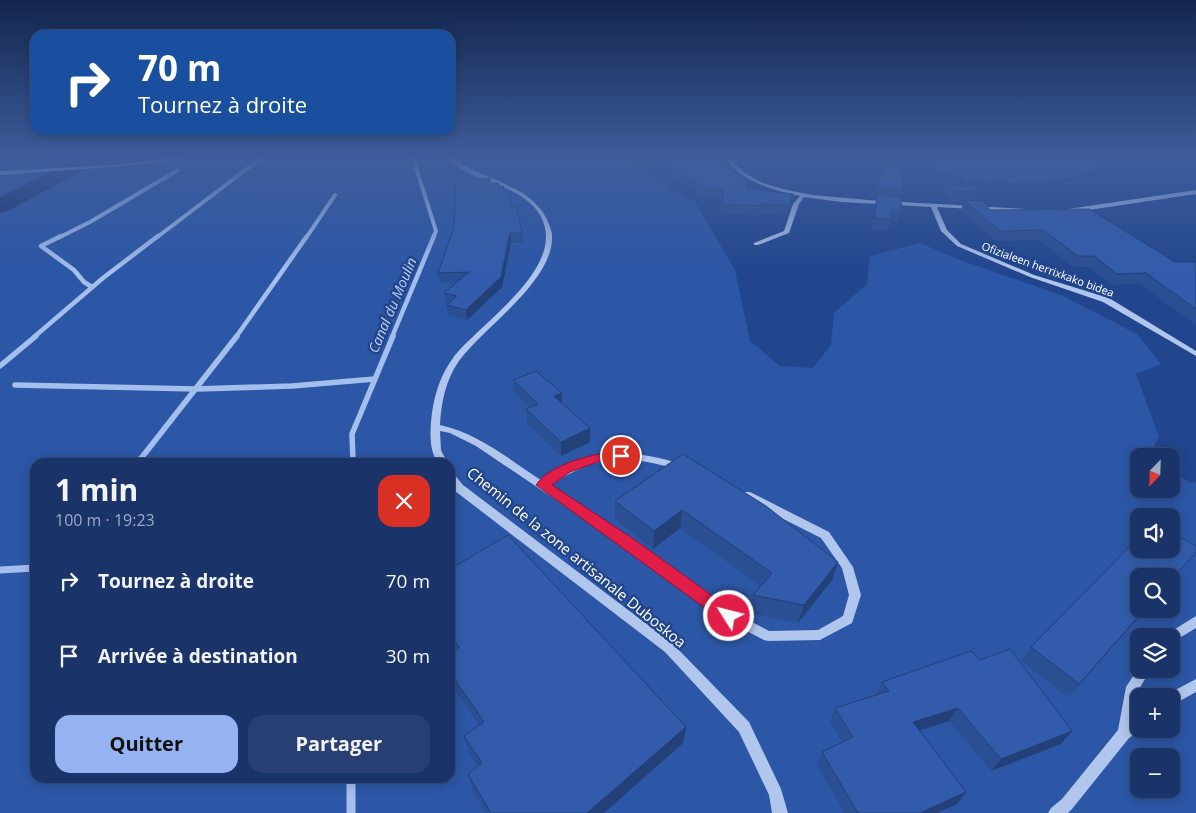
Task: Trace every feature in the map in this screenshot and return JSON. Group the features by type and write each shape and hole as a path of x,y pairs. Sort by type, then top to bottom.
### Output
{"street":[{"path":"438,458 435,427 436,406 445,378 456,359 520,294 540,266 549,244 548,226 545,220 523,196"},
{"path":"756,244 787,232 796,204 802,196"},
{"path":"809,196 837,200 1033,211"},
{"path":"1059,211 1168,196"},
{"name":"Ofizialeen herrixkako bidea","path":"933,205 944,232 959,245 1032,276 1106,300 1196,354"},
{"path":"435,427 452,431 479,444 496,458 543,485 630,544 729,616 768,636 820,635 848,619 855,595 850,576 847,567 825,535 777,509 736,491"},
{"path":"543,485 566,469 602,456 639,455 689,468"},
{"name":"Chemin de la zone artisanale Duboskoa","path":"455,482 459,488 486,509 669,648 744,727 776,794 780,813"},
{"path":"1180,632 1196,621"},
{"path":"1124,733 1133,687 1139,678"},
{"path":"1180,695 1196,685"},
{"path":"1056,813 1068,804 1124,733 1130,729"}],"shaded area":[{"path":"0,196 686,196 695,202 735,270 750,341 780,366 813,368 831,345 834,313 867,284 870,256 920,243 960,260 1063,296 1137,334 1161,364 1136,374 1159,437 1153,448 1130,448 1130,498 1180,498 1180,477 1190,483 1196,482 1196,813 0,813"}],"building":[{"path":"455,196 510,196 512,207 517,207 522,233 510,233 501,277 466,310 447,305 457,296 444,293 469,272 438,273 454,227"},
{"path":"723,196 792,196 789,205 723,204"},
{"path":"877,196 902,197 901,211 892,210 891,220 875,218"},
{"path":"964,200 984,201 990,210 1089,209 1175,262 1193,262 1196,264 1196,309 1146,273 1117,274 1094,256 1078,256 1043,230 1000,231"},
{"path":"536,371 562,393 554,396 590,428 561,442 526,409 538,404 513,380"},
{"path":"683,454 766,506 838,562 804,605 753,595 772,573 682,510 654,531 615,501"},
{"path":"508,535 686,727 587,813 491,813 468,774 482,763 464,736 484,722 455,679 455,650 459,647 455,642 455,566"},
{"path":"1180,537 1196,546 1196,552 1180,570 1180,568 1130,568 1130,618 1137,618 1079,684 1031,647 1130,546 1130,558 1180,558"},
{"path":"1010,649 1072,731 1001,759 958,708 913,722 966,792 920,813 858,813 822,752 853,737 835,708 889,691 882,682 971,651 980,660"}],"waterway":[{"path":"0,206 19,196"},
{"path":"58,238 134,196"},
{"path":"156,238 211,196"},
{"path":"306,238 334,196"},
{"name":"Canal du Moulin","path":"425,196 436,231 433,238"},
{"path":"61,236 41,246 74,270 84,282 92,287"},
{"path":"34,337 103,278 158,236"},
{"path":"236,337 307,236"},
{"name":"Canal du Moulin","path":"392,337 434,236"},
{"path":"0,366 36,336"},
{"path":"195,389 237,336"},
{"name":"Canal du Moulin","path":"353,458 352,434 393,336"},
{"path":"195,389 292,386 375,379"},
{"path":"15,385 195,389"},
{"path":"141,458 195,389"},
{"path":"0,570 30,568"},
{"name":"Canal du Moulin","path":"351,783 351,813"}],"route":[{"path":"621,456 602,456 566,469 543,485 630,544 729,616"}]}
